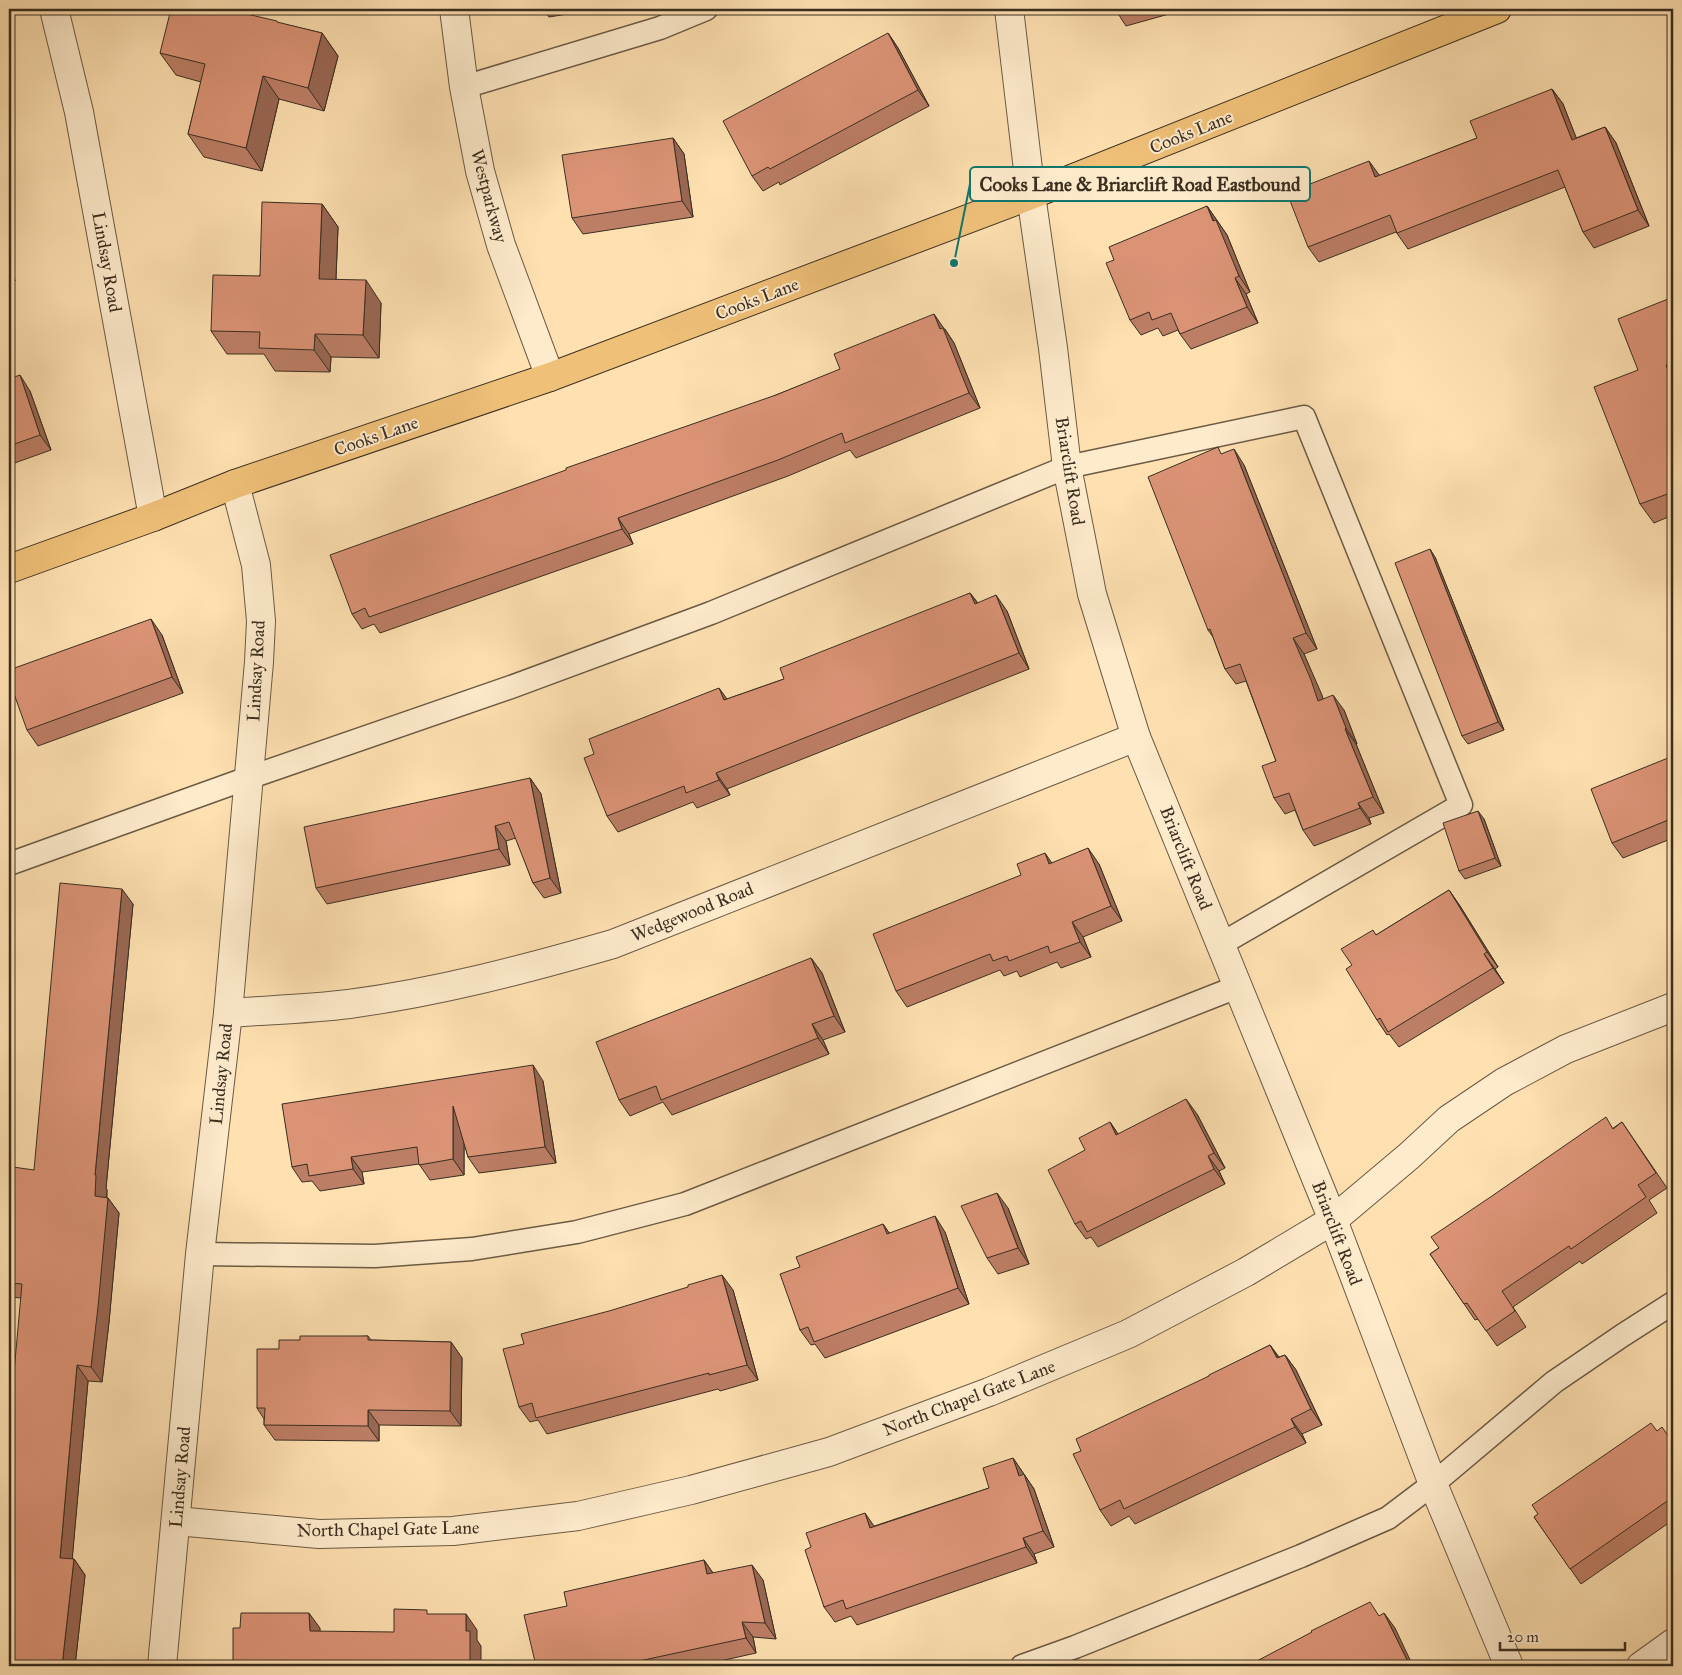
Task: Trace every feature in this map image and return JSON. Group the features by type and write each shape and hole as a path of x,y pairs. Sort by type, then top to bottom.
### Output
{"main road":[{"name":"Cooks Lane","path":"9,569 153,517 235,484 550,377 1031,195 1498,9"}],"street":[{"name":"Lindsay Road","path":"54,9 80,112 153,517"},
{"name":"Westparkway","path":"454,9 464,87 480,171 496,227 550,377"},
{"name":"Briarclift Road","path":"1010,9 1031,195 1053,348 1067,467 1092,594 1136,737 1333,1220 1433,1484 1510,1666"},
{"name":"Lindsay Road","path":"162,1666 200,1254 228,1013 259,662 261,621 256,565 235,484"},
{"name":"Wedgewood Road","path":"228,1013 348,1004 440,988 531,967 613,944 1136,737"},
{"name":"North Chapel Gate Lane","path":"176,1521 319,1534 453,1531 578,1516 700,1487 829,1452 990,1392 1128,1334 1246,1272 1333,1220 1409,1156 1449,1119 1504,1082 1566,1049 1673,1007"},
{"path":"1641,1666 1673,1643"}],"lane":[{"path":"464,87 660,28 706,9"},
{"path":"9,864 510,687 711,613 1067,467 1304,417 1462,805 1221,944"},
{"path":"200,1254 376,1256 472,1249 578,1232 685,1204 1237,987"},
{"path":"1022,1666 1075,1647 1282,1564 1388,1518 1433,1484 1554,1382 1673,1304"}],"building":[{"path":"171,9 225,9 322,33 308,88 263,76 246,148 188,134 205,64 160,53"},
{"path":"888,33 918,90 770,169 768,167 752,176 723,121"},
{"path":"1552,89 1572,140 1605,127 1638,210 1583,232 1558,170 1397,233 1390,215 1308,247 1287,193 1369,161 1375,177 1477,138 1470,121"},
{"path":"673,138 682,201 572,218 562,155"},
{"path":"262,202 322,204 319,279 366,280 363,335 315,334 314,350 259,348 260,332 211,331 213,275 260,276"},
{"path":"1207,206 1213,221 1216,220 1239,276 1235,278 1247,307 1180,334 1171,313 1152,320 1149,312 1130,320 1106,263 1114,260 1109,247"},
{"path":"1673,297 1673,362 1666,365 1673,384 1673,492 1640,504 1594,387 1638,370 1618,319"},
{"path":"934,314 940,329 943,328 969,393 845,443 842,433 778,460 618,518 622,529 369,617 365,608 352,614 330,555 566,470 566,468 776,395 840,369 834,354"},
{"path":"20,375 40,435 9,446 9,379"},
{"path":"1218,447 1221,454 1234,449 1306,633 1293,638 1318,701 1333,695 1373,797 1358,803 1360,808 1303,830 1289,793 1274,798 1262,766 1276,761 1240,664 1225,669 1148,477"},
{"path":"1430,549 1498,722 1462,736 1395,563"},
{"path":"970,593 975,604 996,595 1019,653 716,773 719,780 686,793 684,786 607,816 584,758 594,754 589,739 719,688 724,700 784,679 780,668"},
{"path":"151,619 172,677 27,730 9,680 9,670"},
{"path":"1673,745 1673,756 1669,746"},
{"path":"1673,756 1673,818 1612,843 1591,789"},
{"path":"530,778 550,878 533,883 509,822 495,826 499,849 316,888 304,827"},
{"path":"1478,811 1495,858 1459,871 1443,823"},
{"path":"1088,848 1111,906 1072,922 1080,942 1050,953 1048,946 1009,961 1007,956 993,961 990,954 896,991 873,934 1021,875 1017,864 1045,853 1049,864"},
{"path":"60,883 122,889 95,1175 95,1196 108,1198 91,1367 77,1365 60,1558 74,1559 62,1666 9,1666 9,1427 22,1284 9,1283 9,1207 13,1167 34,1170"},
{"path":"1449,890 1487,952 1484,954 1493,968 1388,1032 1380,1018 1377,1020 1346,969 1352,965 1341,949 1373,930 1376,935"},
{"path":"811,958 834,1016 812,1024 818,1038 661,1100 656,1086 619,1100 596,1042"},
{"path":"533,1065 545,1147 468,1157 453,1106 453,1159 419,1165 417,1147 351,1157 353,1169 309,1176 307,1164 292,1167 282,1104"},
{"path":"1186,1099 1214,1153 1208,1156 1214,1169 1087,1232 1081,1221 1075,1224 1048,1170 1085,1150 1079,1138 1110,1122 1116,1135"},
{"path":"1606,1117 1613,1129 1622,1122 1656,1173 1638,1185 1646,1197 1571,1249 1569,1246 1502,1291 1515,1311 1486,1331 1467,1303 1464,1304 1430,1254 1439,1248 1431,1237"},
{"path":"997,1193 1018,1248 987,1258 961,1206"},
{"path":"935,1216 958,1288 814,1342 808,1327 800,1330 780,1274 800,1267 796,1257 883,1224 887,1234"},
{"path":"722,1275 747,1365 536,1418 532,1403 519,1407 503,1349 524,1344 521,1334 609,1311"},
{"path":"300,1336 368,1336 368,1340 451,1342 450,1411 368,1410 368,1426 264,1425 265,1408 257,1408 257,1349 279,1349 279,1340 300,1340"},
{"path":"1270,1345 1277,1358 1285,1355 1311,1409 1291,1419 1295,1427 1124,1509 1120,1500 1100,1510 1073,1454 1081,1451 1076,1439"},
{"path":"1651,1423 1657,1431 1662,1427 1673,1443 1673,1497 1570,1569 1534,1517 1538,1514 1532,1505"},
{"path":"1013,1458 1019,1476 1024,1474 1043,1531 1023,1538 1026,1547 846,1609 843,1600 824,1607 805,1550 811,1547 806,1533 865,1513 870,1528 989,1488 983,1468"},
{"path":"704,1560 707,1574 752,1565 765,1623 742,1622 746,1638 616,1666 536,1666 524,1615 567,1606 564,1592"},
{"path":"1370,1602 1379,1616 1384,1613 1410,1666 1257,1666 1255,1662 1311,1631"},
{"path":"394,1609 427,1610 427,1614 466,1614 466,1631 470,1631 470,1666 233,1666 233,1628 240,1628 241,1613 309,1613 310,1631 394,1632"}],"place":[{"name":"Cooks Lane & Briarclift Road Eastbound","path":"954,263"}]}
